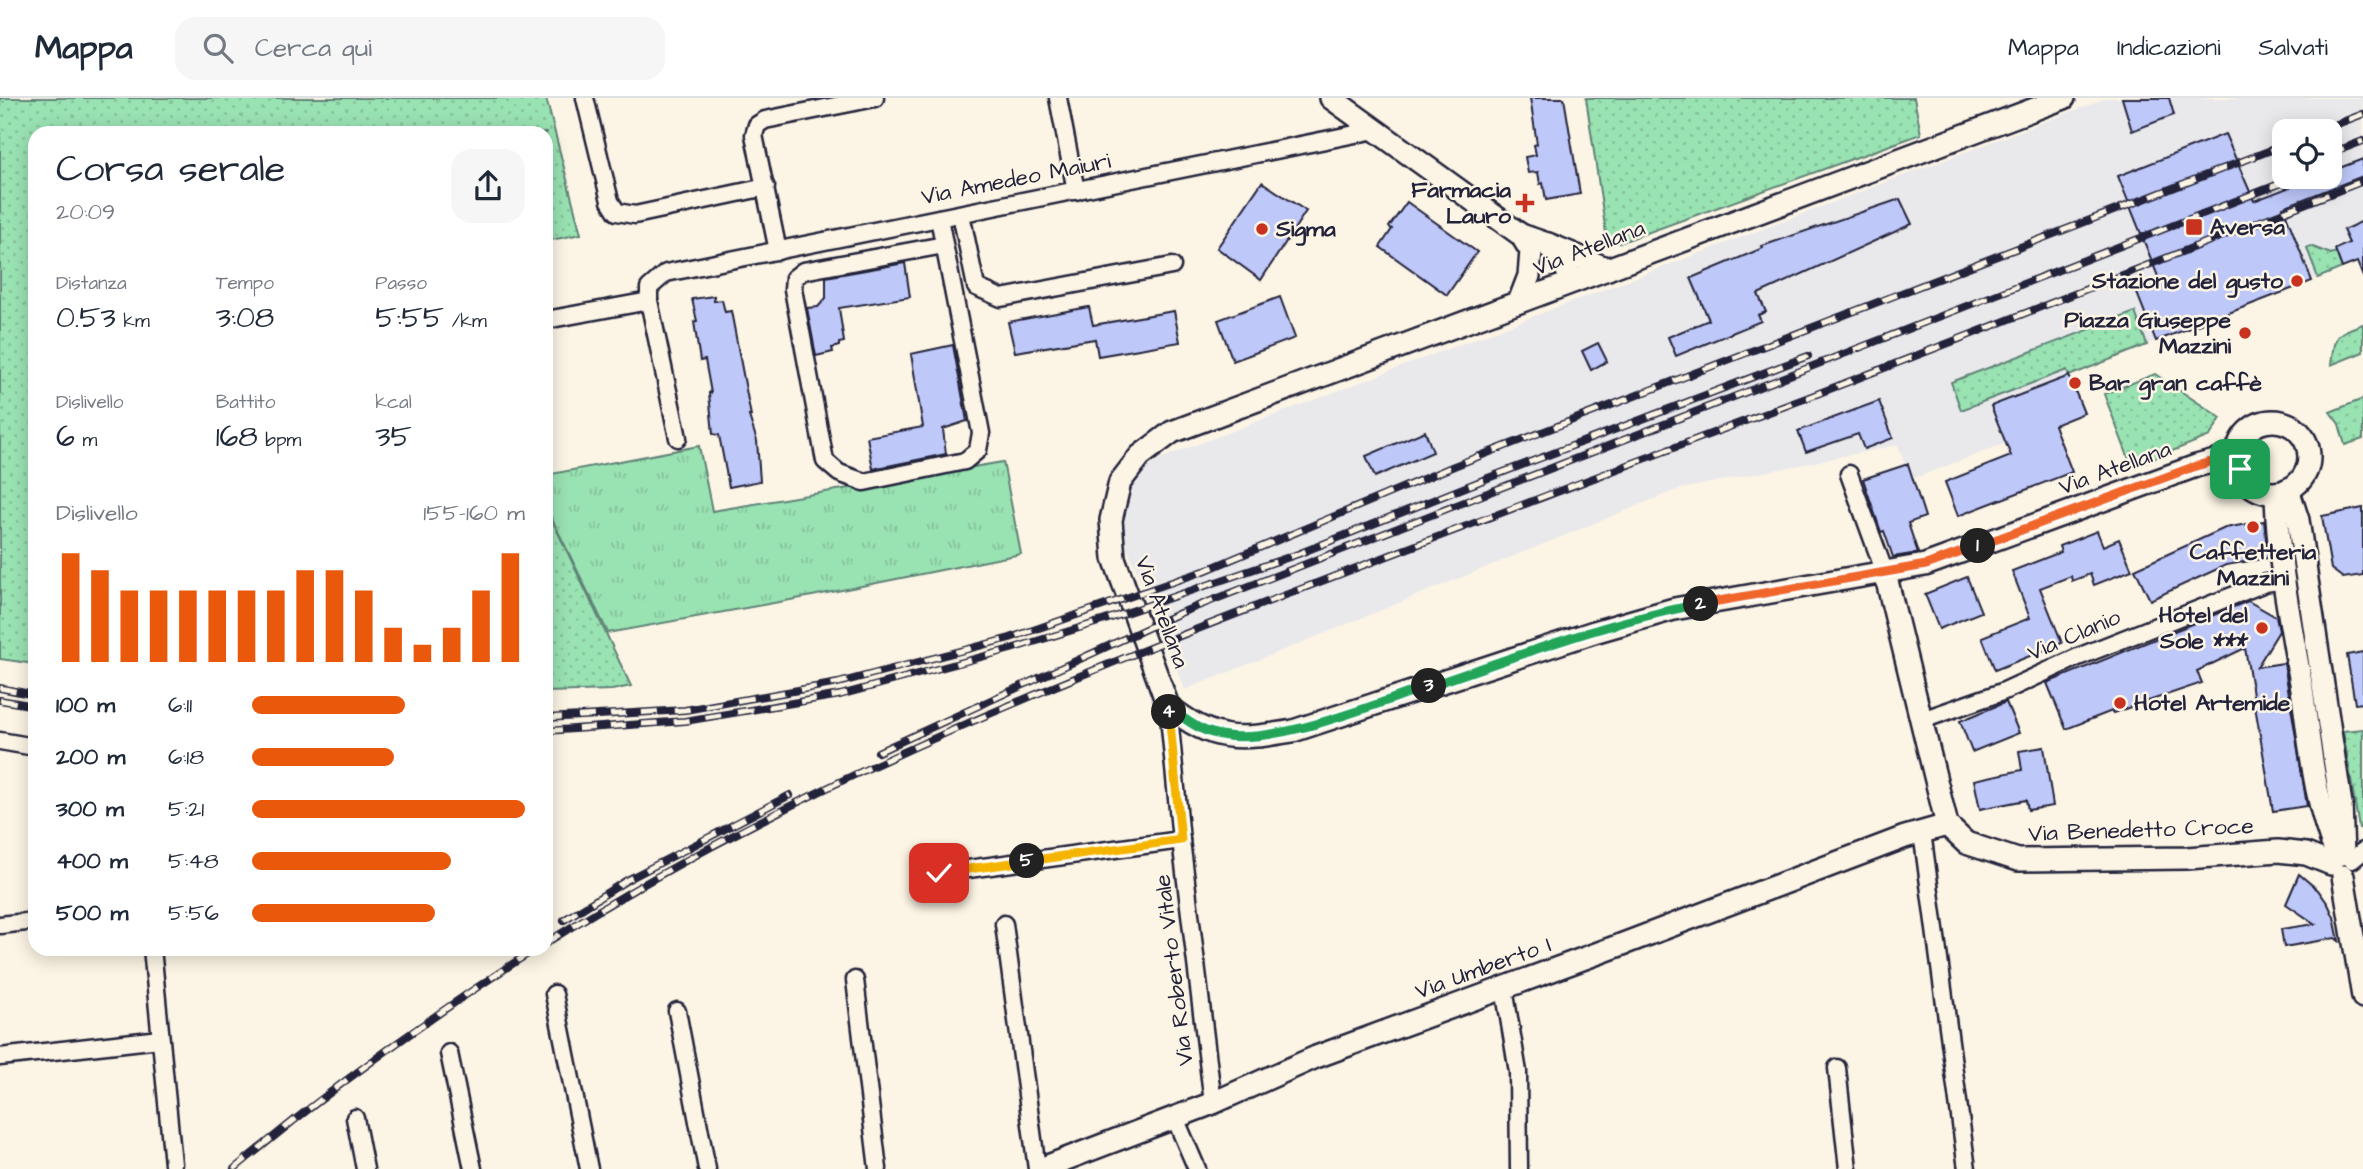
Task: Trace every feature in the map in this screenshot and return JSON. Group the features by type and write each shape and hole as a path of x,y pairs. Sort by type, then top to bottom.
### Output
{"main road":[{"path":"1331,98 1533,243 1575,281"},
{"name":"Via Atellana","path":"2064,98 1172,432 1140,456 1120,482 1111,520 1114,558 1168,706 1185,720 1209,733 1248,738 1293,731 1594,632 1674,609 1926,565 2196,466 2218,460 2238,459"},
{"path":"1533,243 1608,269"},
{"path":"1533,243 1551,290"},
{"path":"1519,302 1529,276 1533,243"},
{"path":"2275,421 2286,423 2304,438 2309,461 2299,482 2282,491 2258,489 2250,484 2240,469 2238,459 2239,448 2252,428 2263,422 2275,421"},
{"path":"2282,491 2277,522 2284,580 2321,810 2345,860"},
{"path":"2282,491 2298,520 2341,804 2345,860 2363,997"},
{"path":"1885,573 1947,825"},
{"name":"Via Benedetto Croce","path":"1947,825 1966,844 2018,860 2187,858 2278,851 2345,860"},
{"name":"Via Umberto I","path":"1039,1169 1213,1103 1316,1057 1947,825"}],"street":[{"path":"585,98 610,201 617,212 635,215 766,187"},
{"path":"778,251 754,135 757,125 765,120 874,98"},
{"path":"1059,98 1076,191"},
{"name":"Via Amedeo Maiuri","path":"649,301 649,288 666,273 1375,130"},
{"path":"961,214 976,287 1001,298 1172,266"},
{"path":"939,218 981,433 978,450 965,461 864,482 839,473 825,461 793,289 794,278 803,271 944,245"},
{"path":"553,319 649,301 678,438"},
{"path":"1849,474 1885,573"},
{"name":"Via Clanio","path":"1922,720 2002,692 2078,657 2265,583 2284,580"},
{"name":"Via Roberto Vitale","path":"1168,706 1181,840 1213,1103"},
{"path":"0,741 28,746"},
{"path":"1922,832 1967,1169"},
{"path":"939,873 1181,840"},
{"path":"0,925 28,922"},
{"path":"1004,924 1039,1169"},
{"path":"153,956 173,1164"},
{"path":"855,981 878,1169"},
{"path":"1504,988 1518,1072 1519,1169"},
{"path":"554,994 589,1169"},
{"path":"677,1011 706,1169"},
{"path":"0,1057 160,1039"},
{"path":"449,1053 472,1169"},
{"path":"1837,1068 1848,1169"},
{"path":"355,1118 365,1169"},
{"path":"1175,1118 1197,1169"}],"shaded area":[{"path":"2107,98 2363,98 2363,259 2069,375 2084,413 1910,480 1898,445 1676,490 1185,690 1126,544 1122,520 1130,487 1145,468 1164,457"}],"green space":[{"path":"0,98 546,98 581,234 553,240 553,126 28,126 28,663 0,659"},
{"path":"1586,98 1914,98 1921,134 1619,243 1607,240"},
{"path":"2310,246 2331,254 2336,252 2342,268 2318,278 2307,248"},
{"path":"2135,312 2147,345 2069,376 2067,370 1961,410 1951,382"},
{"path":"2363,324 2363,352 2331,365 2337,337"},
{"path":"2155,374 2221,418 2210,436 2132,467 2104,394"},
{"path":"2363,399 2363,439 2345,445 2339,424 2330,412"},
{"path":"699,446 712,511 1003,462 1021,554 608,633 553,521 553,474"},
{"path":"553,522 631,686 612,690 553,692"},
{"path":"2363,729 2363,828 2359,828 2343,731"}],"building":[{"path":"1530,98 1564,98 1580,194 1546,200 1538,172 1528,173 1525,157 1536,155 1534,145 1537,144"},
{"path":"2122,98 2169,98 2174,115 2132,131"},
{"path":"2225,134 2254,201 2285,189 2329,189 2283,207 2312,281 2156,341 2135,288 2159,279 2118,176"},
{"path":"2363,159 2363,176 2342,184 2342,167"},
{"name":"Sigma","path":"1262,182 1306,211 1261,280 1217,248"},
{"path":"1900,199 1912,224 1758,294 1766,312 1758,315 1761,321 1676,356 1668,337 1709,320 1691,278 1763,248 1762,246"},
{"path":"1407,202 1477,252 1447,295 1380,247 1392,229 1389,227"},
{"path":"2363,221 2363,277 2357,262 2342,268 2335,249 2349,243 2343,230"},
{"path":"905,263 910,297 839,308 844,342 832,348 833,352 816,356 807,308 818,307 826,298 826,277"},
{"path":"714,296 714,301 722,300 725,312 731,311 749,416 757,441 760,481 729,487 719,435 713,434 711,393 705,360 700,361 694,322 697,321 692,299"},
{"path":"1280,297 1295,338 1233,361 1218,320"},
{"path":"1089,307 1093,325 1174,311 1180,342 1098,356 1095,339 1015,352 1008,322"},
{"path":"1598,343 1607,361 1591,370 1582,351"},
{"path":"953,345 967,421 943,429 946,454 873,469 867,437 923,427 911,354"},
{"path":"2069,376 2084,413 2054,425 2072,472 1958,516 1945,482 2011,456 1991,406"},
{"path":"1879,401 1893,438 1864,449 1858,434 1806,452 1798,431"},
{"path":"1425,431 1433,452 1375,477 1366,456"},
{"path":"1908,464 1925,517 1908,523 1918,553 1893,557 1884,531 1881,532 1863,479"},
{"path":"2363,508 2363,575 2343,578 2331,569 2322,516"},
{"path":"2264,521 2268,558 2226,565 2150,600 2135,569 2225,528"},
{"path":"2097,531 2103,546 2119,539 2132,570 2094,585 2090,574 2072,581 2071,576 2040,588 2062,643 1995,670 1982,637 2030,618 2012,571 2061,552 2059,546"},
{"path":"1967,577 1981,612 1939,629 1925,594"},
{"path":"2248,601 2276,617 2279,631 2257,667 2284,663 2307,806 2273,811 2245,648 2197,671 2202,683 2113,713 2112,711 2066,729 2047,683"},
{"path":"2363,652 2363,703 2355,704 2347,655"},
{"path":"2006,702 2019,733 1972,752 1960,721"},
{"path":"2044,747 2053,806 2028,810 2026,800 1980,809 1974,780 2022,770 2019,751"},
{"path":"2299,874 2318,890 2328,904 2339,941 2335,938 2284,947 2281,929 2315,924 2286,904"}],"railway":[{"path":"2342,122 2363,114"},
{"path":"2342,149 2363,141"},
{"path":"553,718 685,710 838,683 1010,638 1204,571 1454,466 2272,150"},
{"path":"553,939 649,881 755,824 972,721 1195,630 1878,370 2363,181"},
{"path":"878,752 1180,613 2272,187"},
{"path":"553,730 685,721 840,695 1011,649 1298,554 1808,356"},
{"path":"0,688 28,694"},
{"path":"0,700 28,705"},
{"path":"564,920 627,880 790,795"},
{"path":"234,1169 382,1054 525,956"}],"place":[{"name":"Farmacia Lauro","path":"1525,203"},
{"name":"Aversa","path":"2194,227"},
{"name":"Sigma","path":"1262,229"},
{"name":"Stazione del gusto","path":"2297,281"},
{"name":"Piazza Giuseppe Mazzini","path":"2245,333"},
{"name":"Bar gran caffè","path":"2075,383"},
{"name":"Caffetteria Mazzini","path":"2253,527"},
{"name":"Hotel del Sole ***","path":"2262,628"},
{"name":"Hotel Artemide","path":"2120,703"}],"route":[{"path":"939,873 1181,840 1168,706 1185,720 1209,733 1248,738 1293,731 1594,632 1674,609 1926,565 2196,466 2218,460 2238,459 2240,469"}]}
